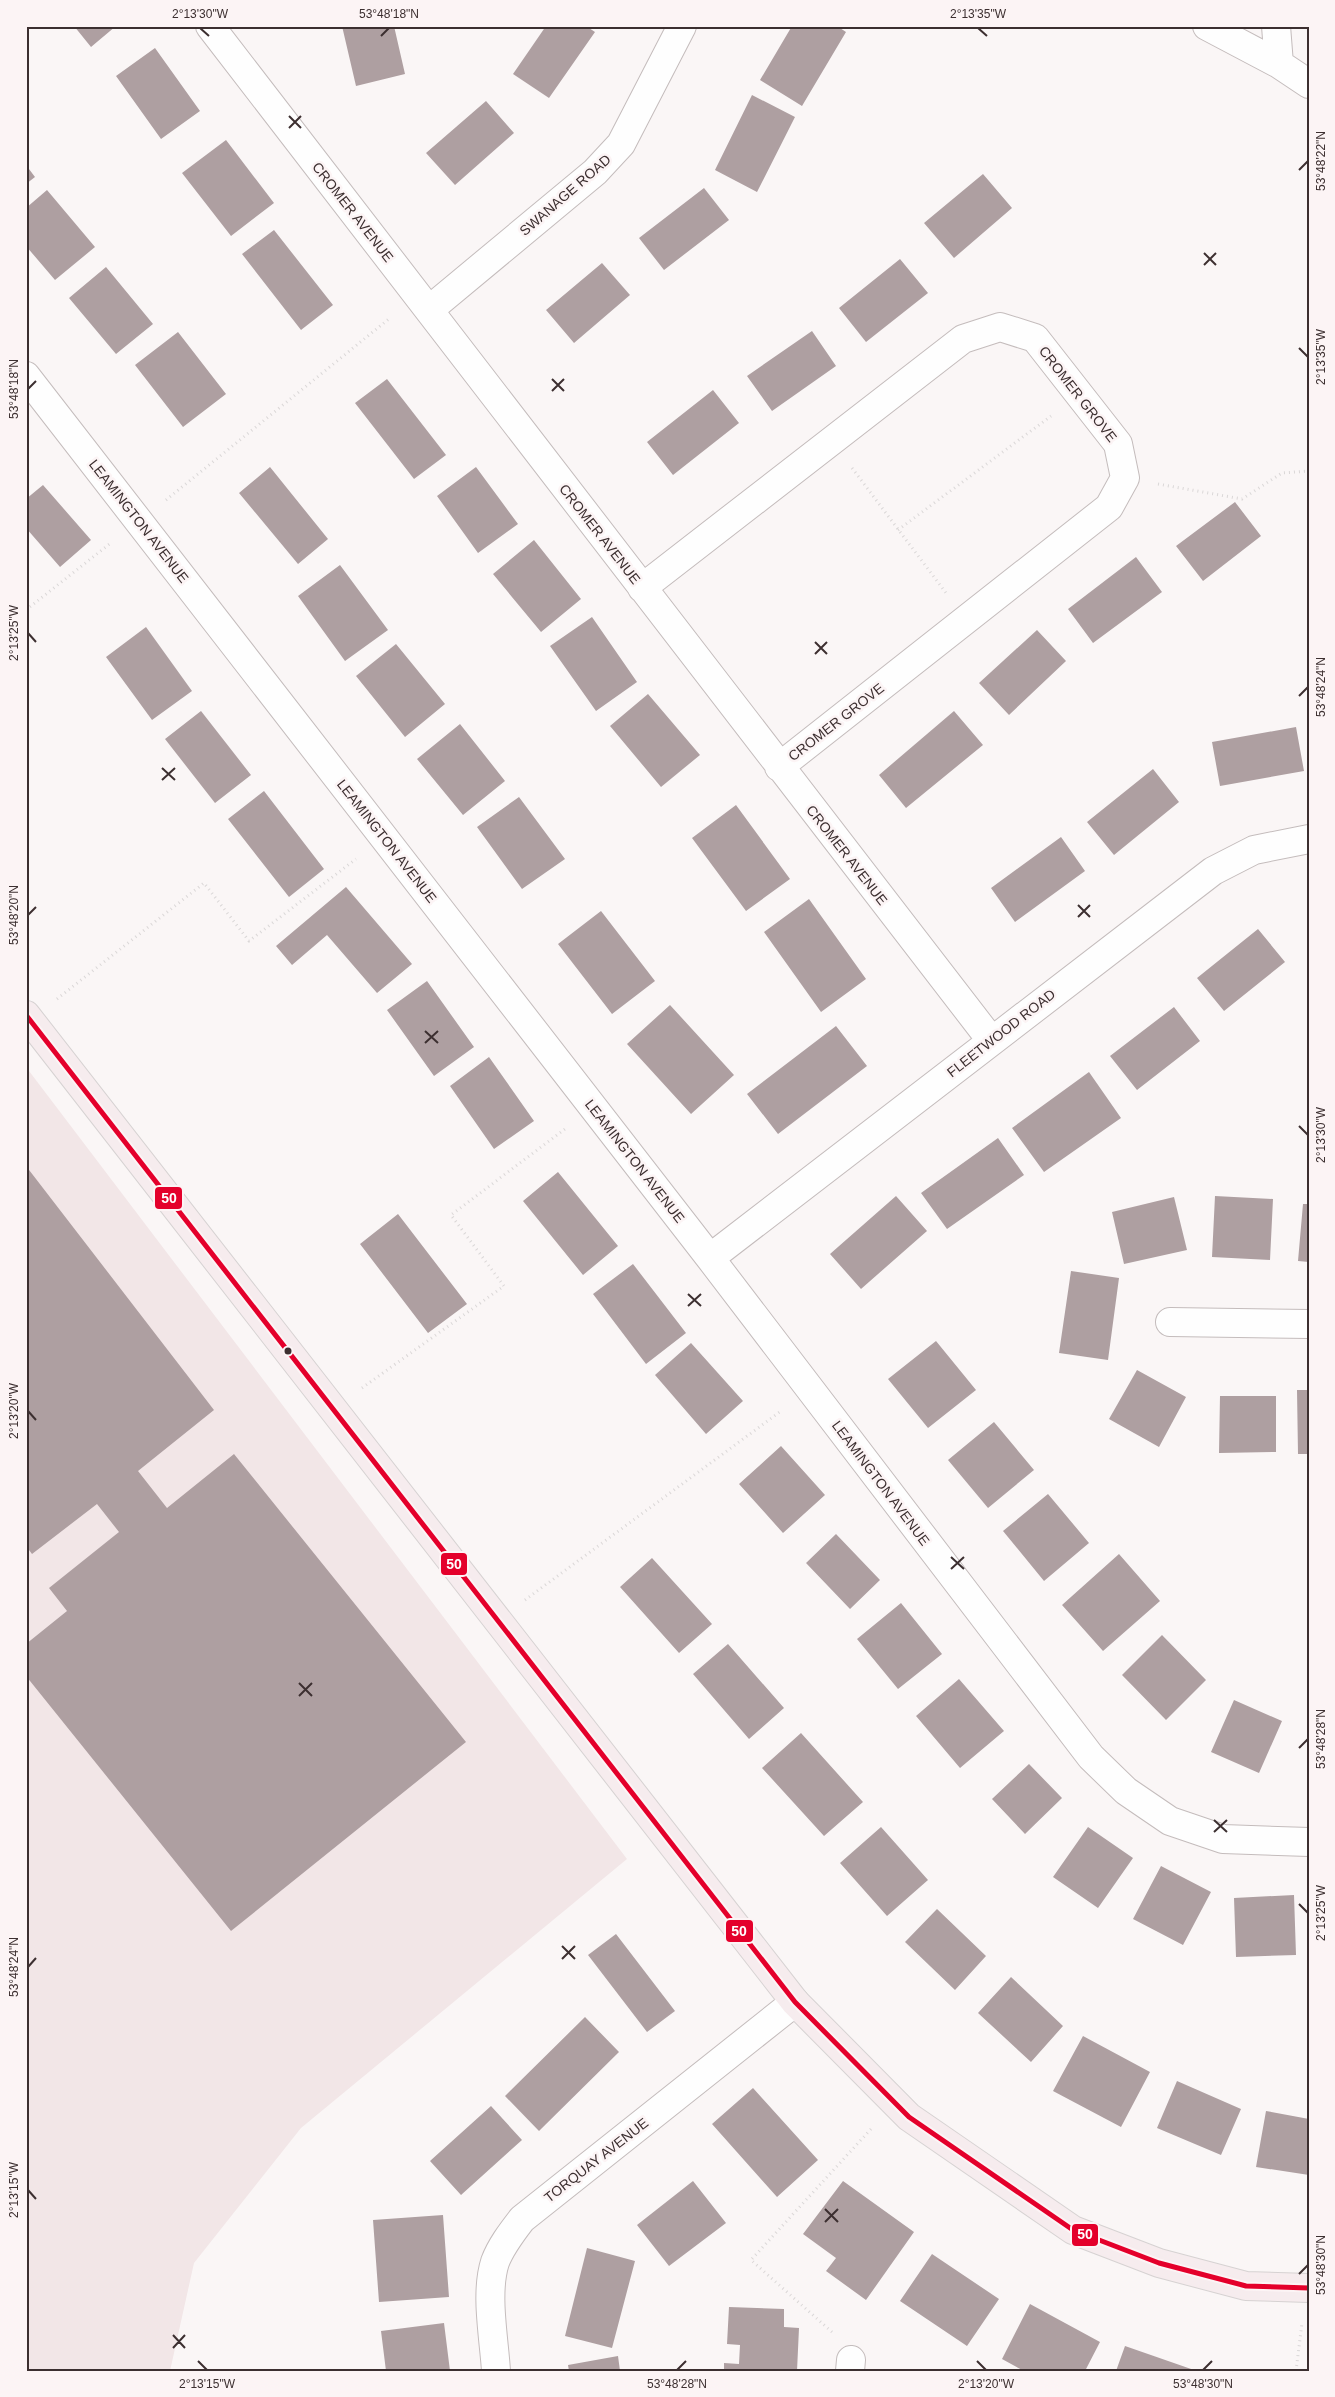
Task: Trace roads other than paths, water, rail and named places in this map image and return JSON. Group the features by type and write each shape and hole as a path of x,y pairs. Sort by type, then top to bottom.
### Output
{"highway":[{"path":"28,1018 795,2002 909,2117 1073,2230 1160,2263 1246,2286 1307,2288"}],"street":[{"name":"CROMER AVENUE","path":"210,26 991,1040"},
{"name":"SWANAGE ROAD","path":"423,303 595,172 621,144 682,26"},
{"path":"1207,26 1279,64 1309,84"},
{"path":"1276,26 1279,64"},
{"name":"CROMER GROVE","path":"642,588 963,340 1000,327 1035,338 1118,444 1125,478 1109,507 779,767"},
{"name":"LEAMINGTON AVENUE","path":"26,376 594,1107 1091,1757 1126,1791 1170,1821 1223,1839 1309,1842"},
{"name":"FLEETWOOD ROAD","path":"710,1258 1213,871 1254,850 1309,839"},
{"path":"1170,1322 1309,1324"},
{"name":"TORQUAY AVENUE","path":"496,2371 490,2282 495,2261 505,2242 522,2219 795,2002"}]}
